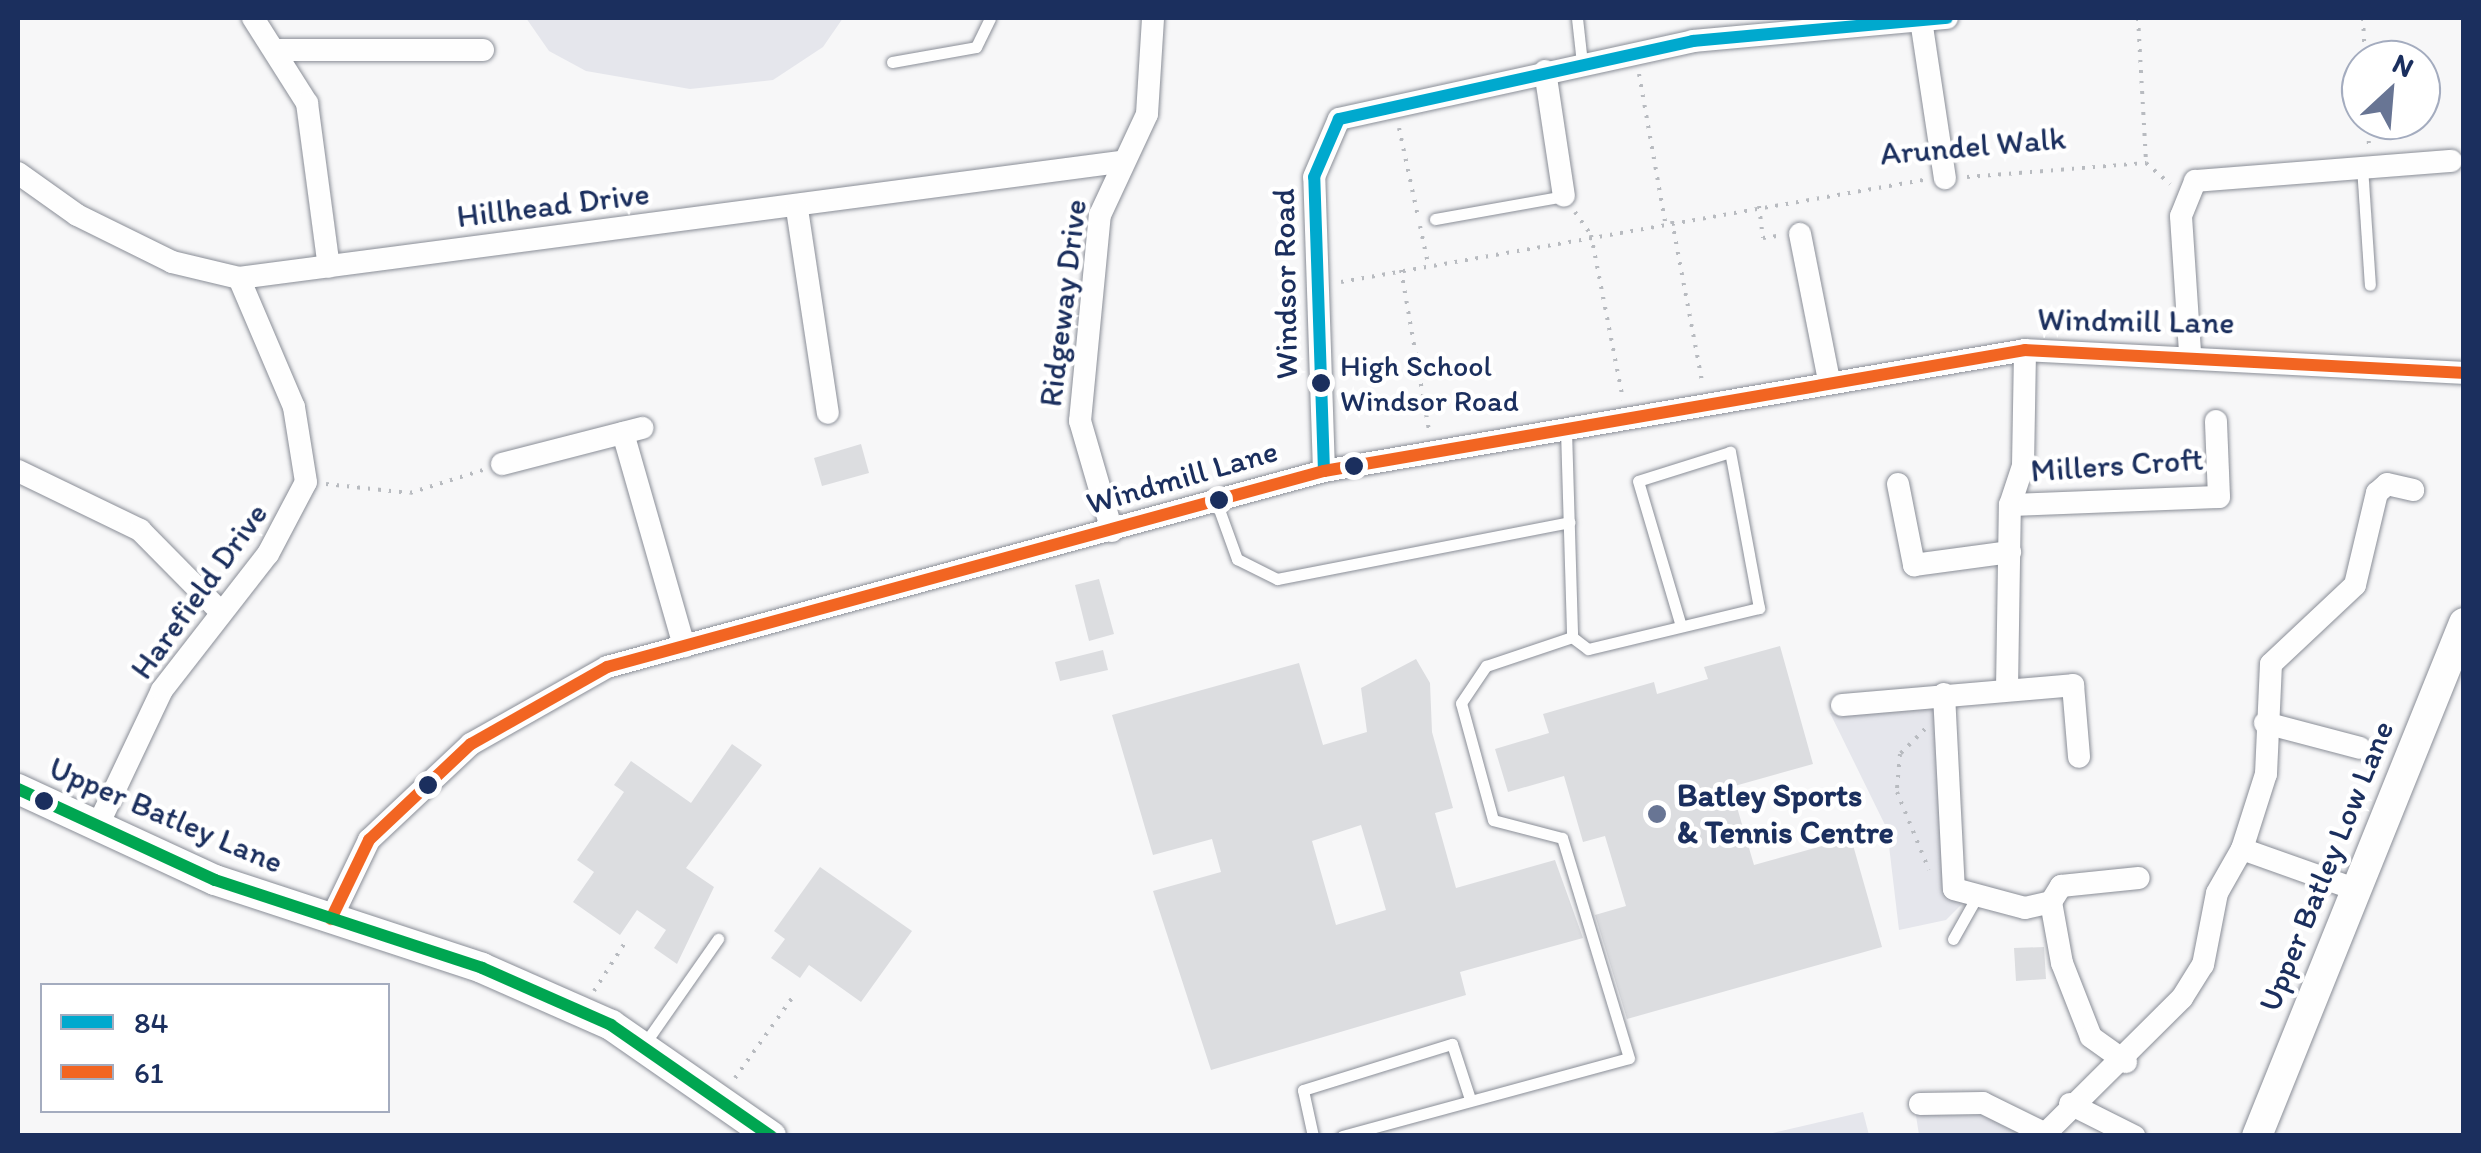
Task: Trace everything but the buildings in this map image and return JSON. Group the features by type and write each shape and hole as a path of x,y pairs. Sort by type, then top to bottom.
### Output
{"street":[{"path":"254,18 307,103 329,267"},
{"name":"Ridgeway Drive","path":"1112,531 1080,421 1100,214 1153,88 1153,18"},
{"name":"Windsor Road","path":"1324,471 1317,286 1319,150 1339,119 1394,102 1636,52 1692,29 1946,18"},
{"path":"1921,20 1945,178"},
{"path":"276,50 483,50"},
{"path":"1544,71 1564,196"},
{"path":"2190,352 2183,195 2221,176 2451,160"},
{"name":"Hillhead Drive","path":"18,173 76,216 172,262 238,278 797,210 1017,170 1120,162"},
{"path":"797,210 828,413"},
{"path":"1800,234 1829,381"},
{"name":"Harefield Drive","path":"98,825 162,690 218,609 268,554 306,482 294,407 238,278"},
{"name":"Windmill Lane","path":"331,919 370,840 471,744 608,667 1324,471 1626,414 2025,350 2190,352 2464,373"},
{"name":"Millers Croft","path":"2007,689 2010,505 2023,466 2025,350"},
{"name":"Millers Croft","path":"2010,505 2219,496 2216,421"},
{"path":"502,465 633,431 684,646"},
{"path":"18,471 140,530 218,609"},
{"path":"1898,484 1914,565 2010,552"},
{"path":"1920,1104 1983,1103 2043,1134 2070,1104 2126,1062 2204,966 2217,894 2259,810 2271,664 2355,585 2377,493 2387,484 2413,490"},
{"name":"Upper Batley Low Lane","path":"2257,1136 2464,623"},
{"path":"1842,705 2073,686 2079,757"},
{"path":"1944,694 1949,864 1954,889 1975,900 2051,902"},
{"path":"2265,723 2360,748"},
{"name":"Upper Batley Lane","path":"18,789 215,880 580,1011 643,1046 771,1136"},
{"path":"2242,849 2358,890"},
{"path":"2126,1062 2091,1037 2062,963 2051,902 2061,886 2139,878"},
{"path":"2070,1104 2134,1136"}],"lane":[{"path":"892,62 976,47 990,18"},
{"path":"1577,18 1582,63"},
{"path":"2362,166 2370,285"},
{"path":"1435,220 1564,196"},
{"path":"1566,425 1572,636"},
{"path":"1572,636 1588,648 1759,608 1730,452 1638,481 1680,626"},
{"path":"1216,501 1237,560 1276,579 1569,522"},
{"path":"1342,1136 1469,1096 1628,1058 1562,838 1493,820 1461,703 1486,666 1572,636"},
{"path":"1953,939 1975,900"},
{"path":"643,1046 718,938"},
{"path":"1313,1136 1303,1090 1452,1044 1469,1096"}],"path":[{"path":"2138,18 2146,163 2183,195"},
{"path":"1636,52 1665,222"},
{"path":"1394,102 1428,265"},
{"name":"Arundel Walk","path":"1317,286 1591,234 1945,178 2146,163"},
{"path":"1564,196 1591,234 1626,414"},
{"path":"1758,206 1763,238 1800,234"},
{"path":"1672,221 1705,401"},
{"path":"1401,270 1432,450"},
{"path":"306,482 410,493 502,465"},
{"path":"1934,880 1897,792 1898,761 1911,737 1947,722"},
{"path":"580,1011 624,944"},
{"path":"720,1098 792,998"}],"shaded area":[{"path":"526,18 843,18 823,47 773,80 690,89 586,71 549,51"},
{"path":"1936,701 1964,902 1946,920 1899,930 1887,829 1830,713"},
{"path":"1969,1105 2039,1136 1919,1135 1915,1109"},
{"path":"1863,1112 1869,1135 1764,1135"}],"transit line":[{"name":"84","path":"1324,471 1314,177 1339,119 1693,41 1947,18"},
{"name":"61","path":"331,919 369,840 471,744 607,667 1324,471 2025,350 2464,373"},
{"path":"18,789 215,880 482,968 611,1025 771,1136"}],"place":[{"name":"High School Windsor Road","path":"1321,383"},
{"name":"Batley Sports & Tennis Centre","path":"1657,814"}]}
